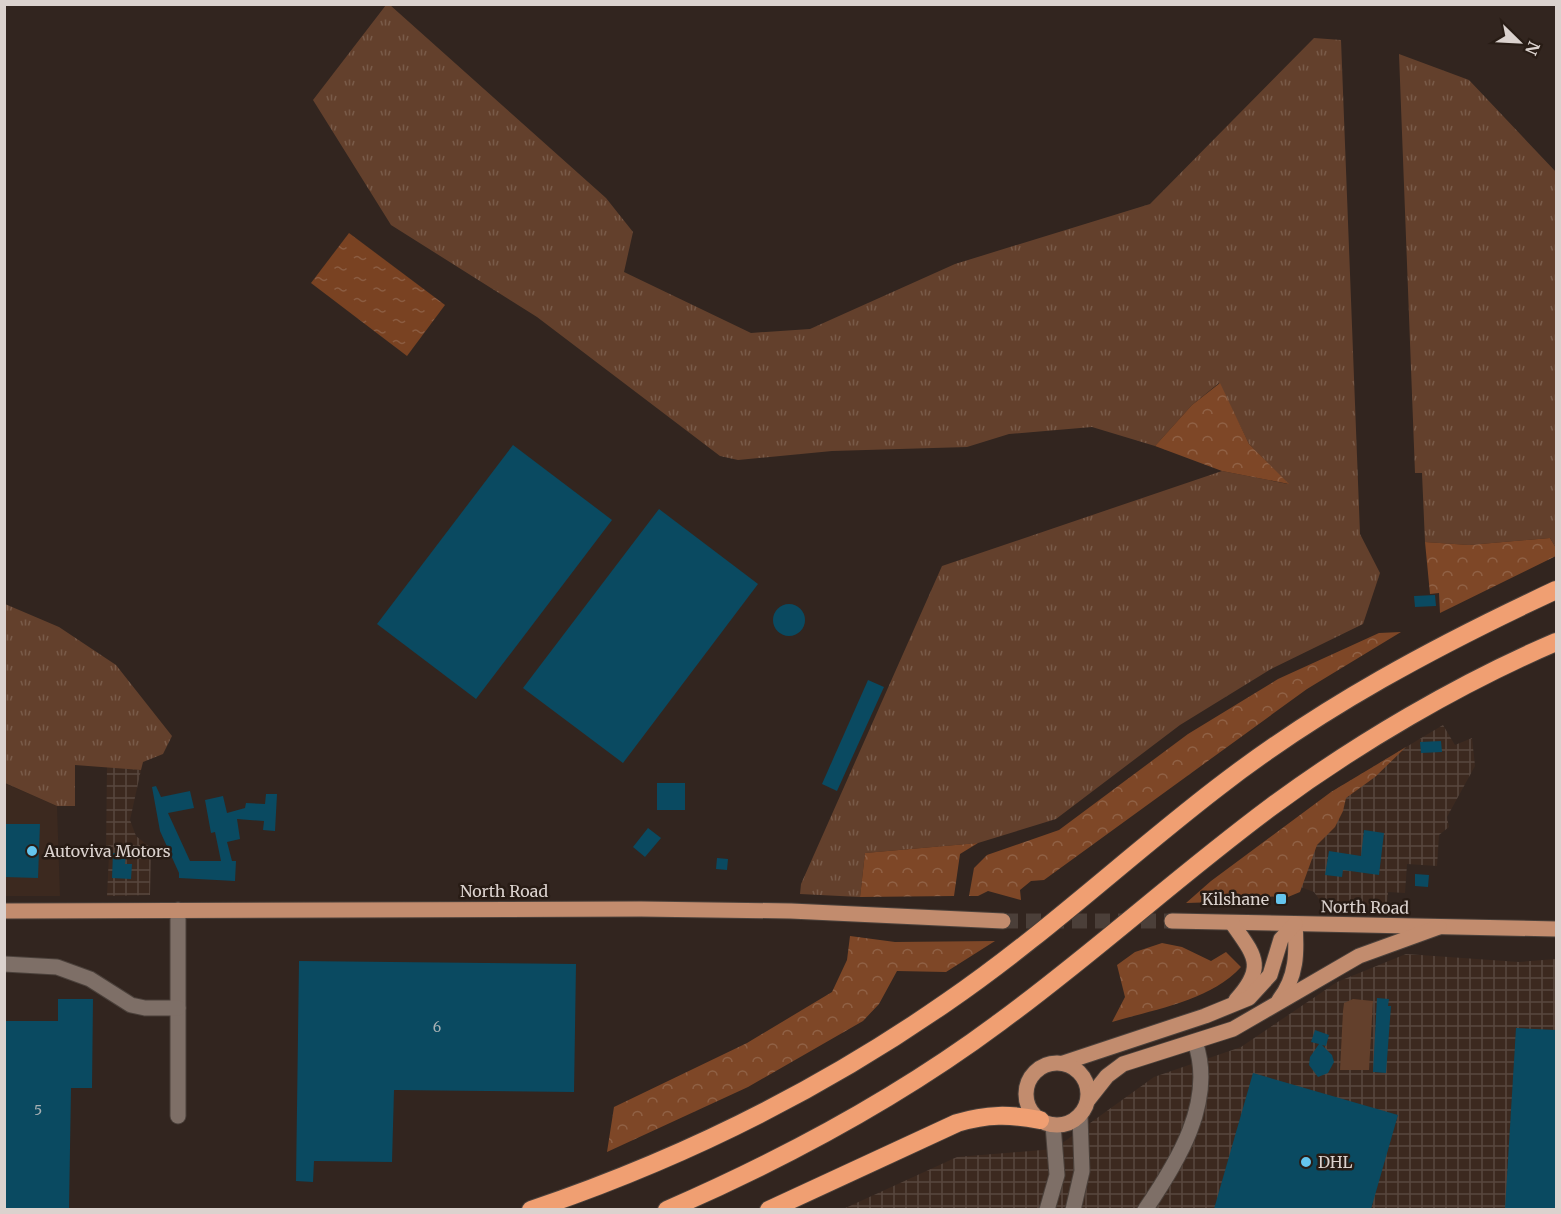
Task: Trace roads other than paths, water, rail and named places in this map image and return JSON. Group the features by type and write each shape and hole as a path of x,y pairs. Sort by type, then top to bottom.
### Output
{"highway":[{"path":"531,1209 653,1164 759,1115 836,1074 947,1002 982,976 1218,787 1299,730 1376,682 1470,631 1557,590"},
{"path":"667,1209 786,1154 864,1112 940,1064 1008,1016 1271,807 1307,782 1352,752 1436,703 1557,642"},
{"path":"769,1209 957,1123 984,1115 1003,1114 1047,1123"}],"main road":[{"name":"North Road","path":"4,911 641,909 791,911 1004,921"},
{"name":"North Road","path":"1172,921 1557,928"},
{"path":"1230,1006 1247,988 1254,966 1254,955 1232,923"},
{"path":"1277,1003 1293,975 1297,956 1295,924"},
{"path":"1295,924 1281,939 1270,975 1249,998 1063,1064 1042,1067 1029,1083 1028,1104 1047,1123 1063,1125 1080,1116 1088,1100 1107,1076 1123,1064 1164,1049 1195,1042 1256,1017 1359,956 1439,927"},
{"path":"1063,1064 1081,1074 1086,1082 1088,1100"}],"street":[{"path":"177,910 178,1116"},
{"path":"4,964 57,966 90,979 131,1005 145,1008 178,1008"},
{"path":"1145,1209 1175,1162 1190,1131 1197,1104 1201,1066 1195,1042"},
{"path":"1073,1209 1082,1171 1080,1116"},
{"path":"1047,1123 1057,1175 1047,1209"}],"water":[{"path":"349,233 445,305 407,356 311,283"}],"tunnel":[{"path":"1003,921 1172,921"}],"place":[{"name":"Autoviva Motors","path":"32,851"},
{"name":"Kilshane","path":"1281,899"},
{"name":"DHL","path":"1306,1162"}]}
